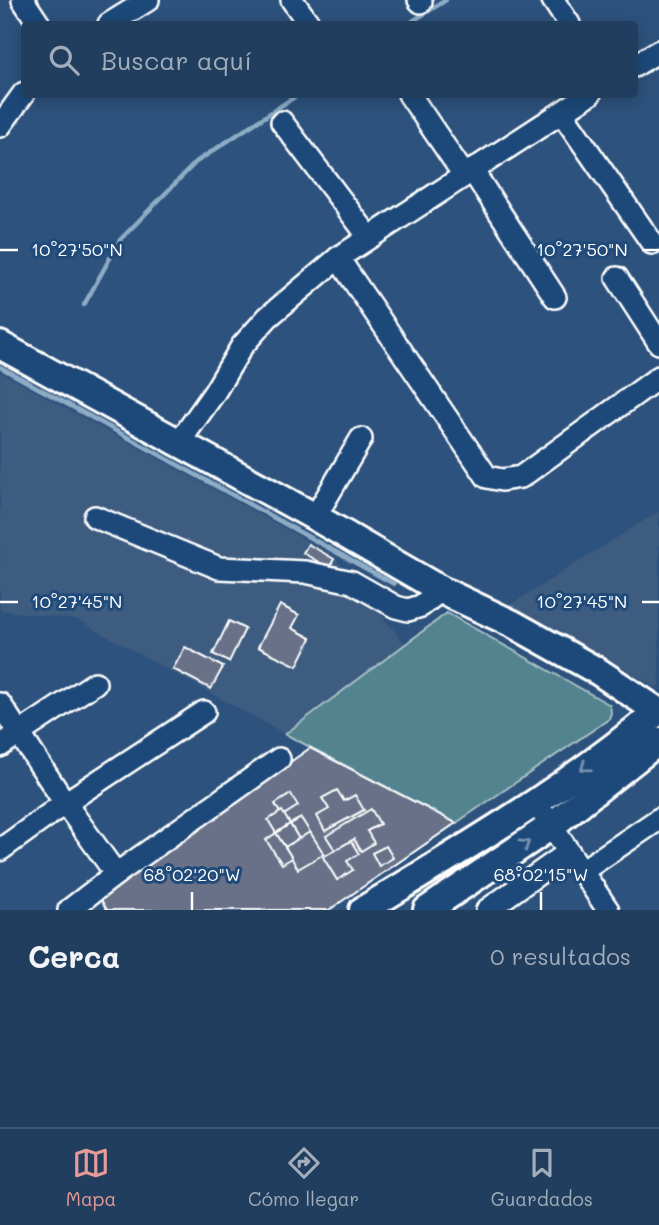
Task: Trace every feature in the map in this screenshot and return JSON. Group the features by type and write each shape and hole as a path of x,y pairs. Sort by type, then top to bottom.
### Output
{"main road":[{"path":"0,345 316,517 441,590 513,624 599,672 659,711 628,751 551,826 427,910"},
{"path":"363,910 536,803 628,751 659,741"}],"street":[{"path":"23,0 38,21"},
{"path":"114,21 148,0"},
{"path":"292,0 307,21"},
{"path":"553,0 567,21"},
{"path":"0,126 21,97"},
{"path":"412,98 555,297"},
{"path":"178,444 214,393 242,346 268,317 338,258 584,98"},
{"path":"562,113 652,243"},
{"path":"282,122 369,237"},
{"path":"338,258 487,477 502,480 521,477 659,377"},
{"path":"617,278 659,343"},
{"path":"316,517 361,439"},
{"path":"95,517 219,568 305,572 352,582 396,607 408,610 421,606 441,590"},
{"path":"0,746 95,683"},
{"path":"0,704 65,803 116,874"},
{"path":"0,850 65,803 204,712"},
{"path":"69,910 279,759"},
{"path":"536,803 608,910"},
{"path":"582,871 659,819"},
{"path":"487,910 569,852"}],"shaded area":[{"path":"0,372 333,555 405,644 285,734 78,620 0,610"},
{"path":"659,511 659,685 656,687 510,605"}],"green space":[{"path":"447,613 610,705 611,713 609,719 456,823 285,734"}],"building":[{"path":"308,544 334,559 329,568 303,553"},
{"path":"280,605 299,615 292,628 311,638 297,666 258,647"},
{"path":"229,621 245,629 229,662 213,654"},
{"path":"185,647 223,667 211,689 173,669"},
{"path":"310,748 456,823 329,910 107,910 100,898"},
{"path":"337,790 344,801 355,795 364,810 325,831 317,816 329,809 322,798"},
{"path":"291,794 298,806 282,816 275,804"},
{"path":"371,809 380,824 367,831 374,843 361,851 354,839 335,850 326,836"},
{"path":"282,811 290,824 276,833 268,820"},
{"path":"301,818 310,832 299,839 290,824"},
{"path":"290,824 299,839 285,847 276,833"},
{"path":"310,832 324,854 298,869 285,847"},
{"path":"276,833 292,858 282,864 266,840"},
{"path":"351,841 359,854 347,861 353,870 337,880 323,857"},
{"path":"386,846 393,858 379,866 372,853"}],"waterway":[{"path":"413,21 446,0"},
{"path":"84,305 120,240 196,162 293,98"},
{"path":"0,367 394,584"}]}
